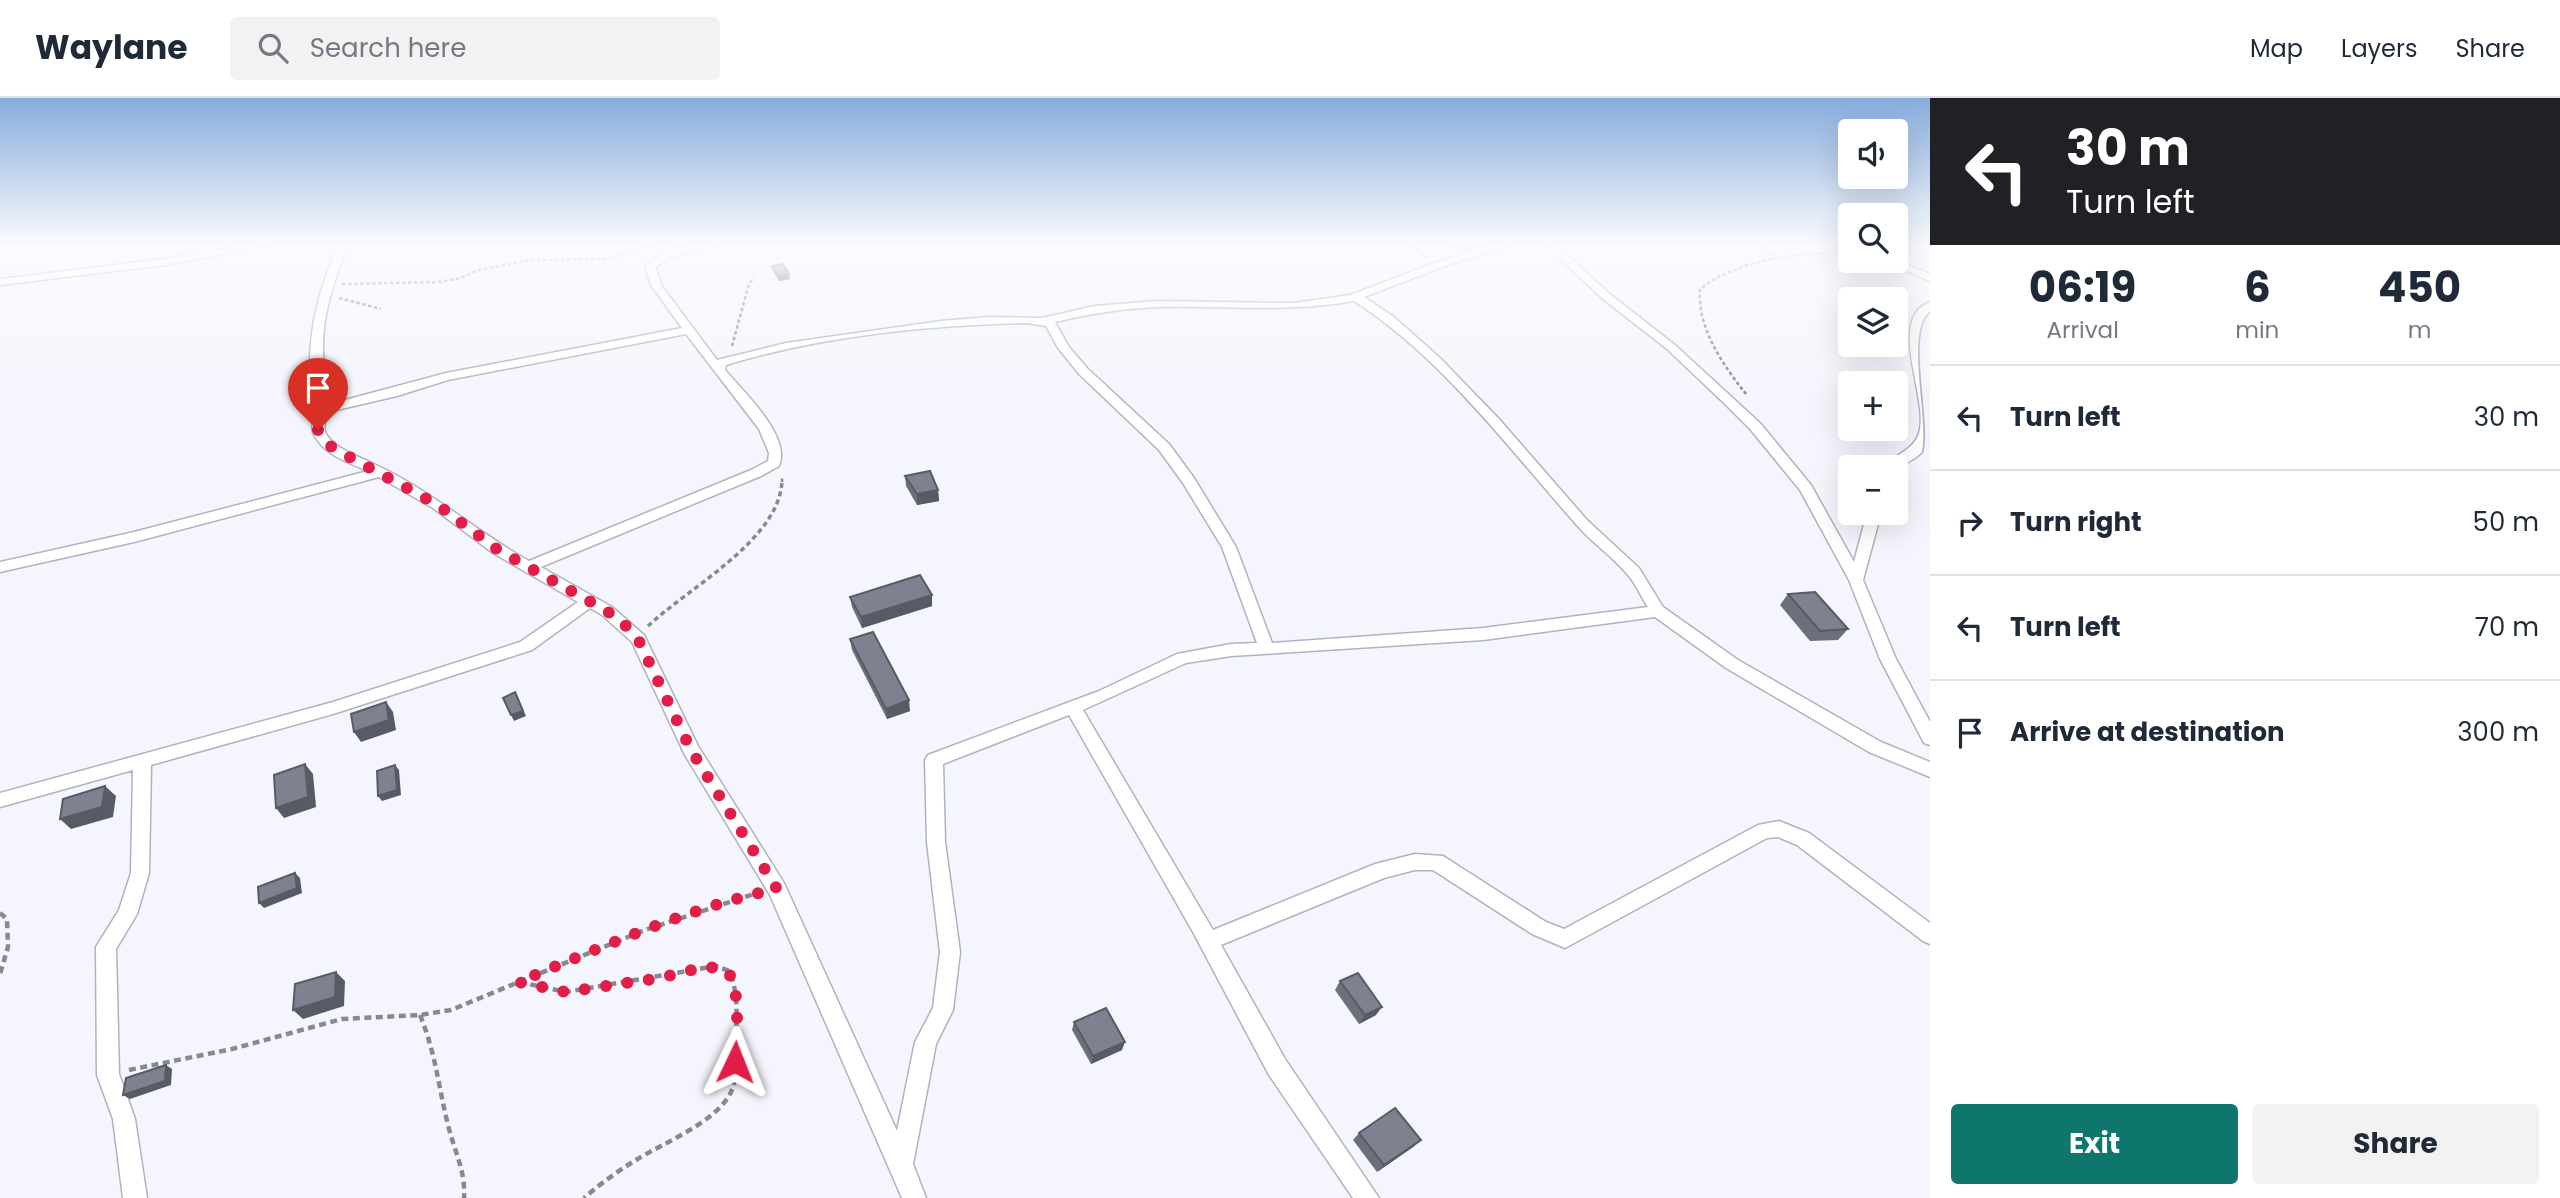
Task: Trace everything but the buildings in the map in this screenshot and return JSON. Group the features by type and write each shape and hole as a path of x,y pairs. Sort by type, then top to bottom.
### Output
{"street":[{"path":"325,295 317,331 316,366 323,409 318,430 324,441 438,505 498,550 616,618 638,639 691,750 777,889 817,972 914,1198"},
{"path":"528,567 756,472 776,459 770,437 722,365 689,330 664,295"},
{"path":"722,365 866,333 974,323 1046,321 1095,309 1156,303 1294,306 1360,295"},
{"path":"1605,295 1671,347 1755,426 1805,488 1856,580 1888,659 1930,738"},
{"path":"1356,297 1390,319 1436,361 1495,422 1582,523 1634,572 1658,611 1732,664 1875,747 1930,770"},
{"path":"1908,456 1917,450 1927,429 1915,328 1919,314 1930,305"},
{"path":"1046,321 1083,371 1164,447 1189,481 1229,547 1267,649"},
{"path":"323,409 393,393 446,377 689,330"},
{"path":"0,567 134,537 381,472"},
{"path":"1856,580 1871,525"},
{"path":"0,800 333,708 526,646 590,601"},
{"path":"901,1166 926,1042 943,1010 950,953 936,842 934,760 1073,707 1183,658 1231,650 1483,634 1658,611"},
{"path":"1073,707 1208,941 1277,1068 1367,1198"},
{"path":"135,1198 130,1147 118,1093 108,1075 106,947 127,914 140,873 142,760"},
{"path":"1208,941 1382,870 1415,862 1436,862 1539,928 1565,939 1764,831 1779,829 1803,839 1930,935"}],"path":[{"path":"335,295 381,309"},
{"path":"722,365 737,331 746,295"},
{"path":"1699,295 1718,358 1741,386 1755,426"},
{"path":"638,639 666,609 720,570 767,522 784,488 776,459"},
{"path":"108,1075 219,1052 342,1018 420,1015 458,1008 645,930 715,906 777,889"},
{"path":"0,913 7,919 9,933 6,964 0,974"},
{"path":"518,982 566,992 660,978 704,967 724,968 731,974 736,1027 735,1062 729,1097 716,1110 623,1168 584,1198"},
{"path":"420,1015 433,1046 448,1124 466,1181 464,1198"}],"route":[{"path":"318,430 324,441 333,448 438,505 498,550 607,611 638,639 691,750 777,889 685,915 518,982 566,992 660,978 704,967 724,968 731,974 736,1005 735,1062"}]}
